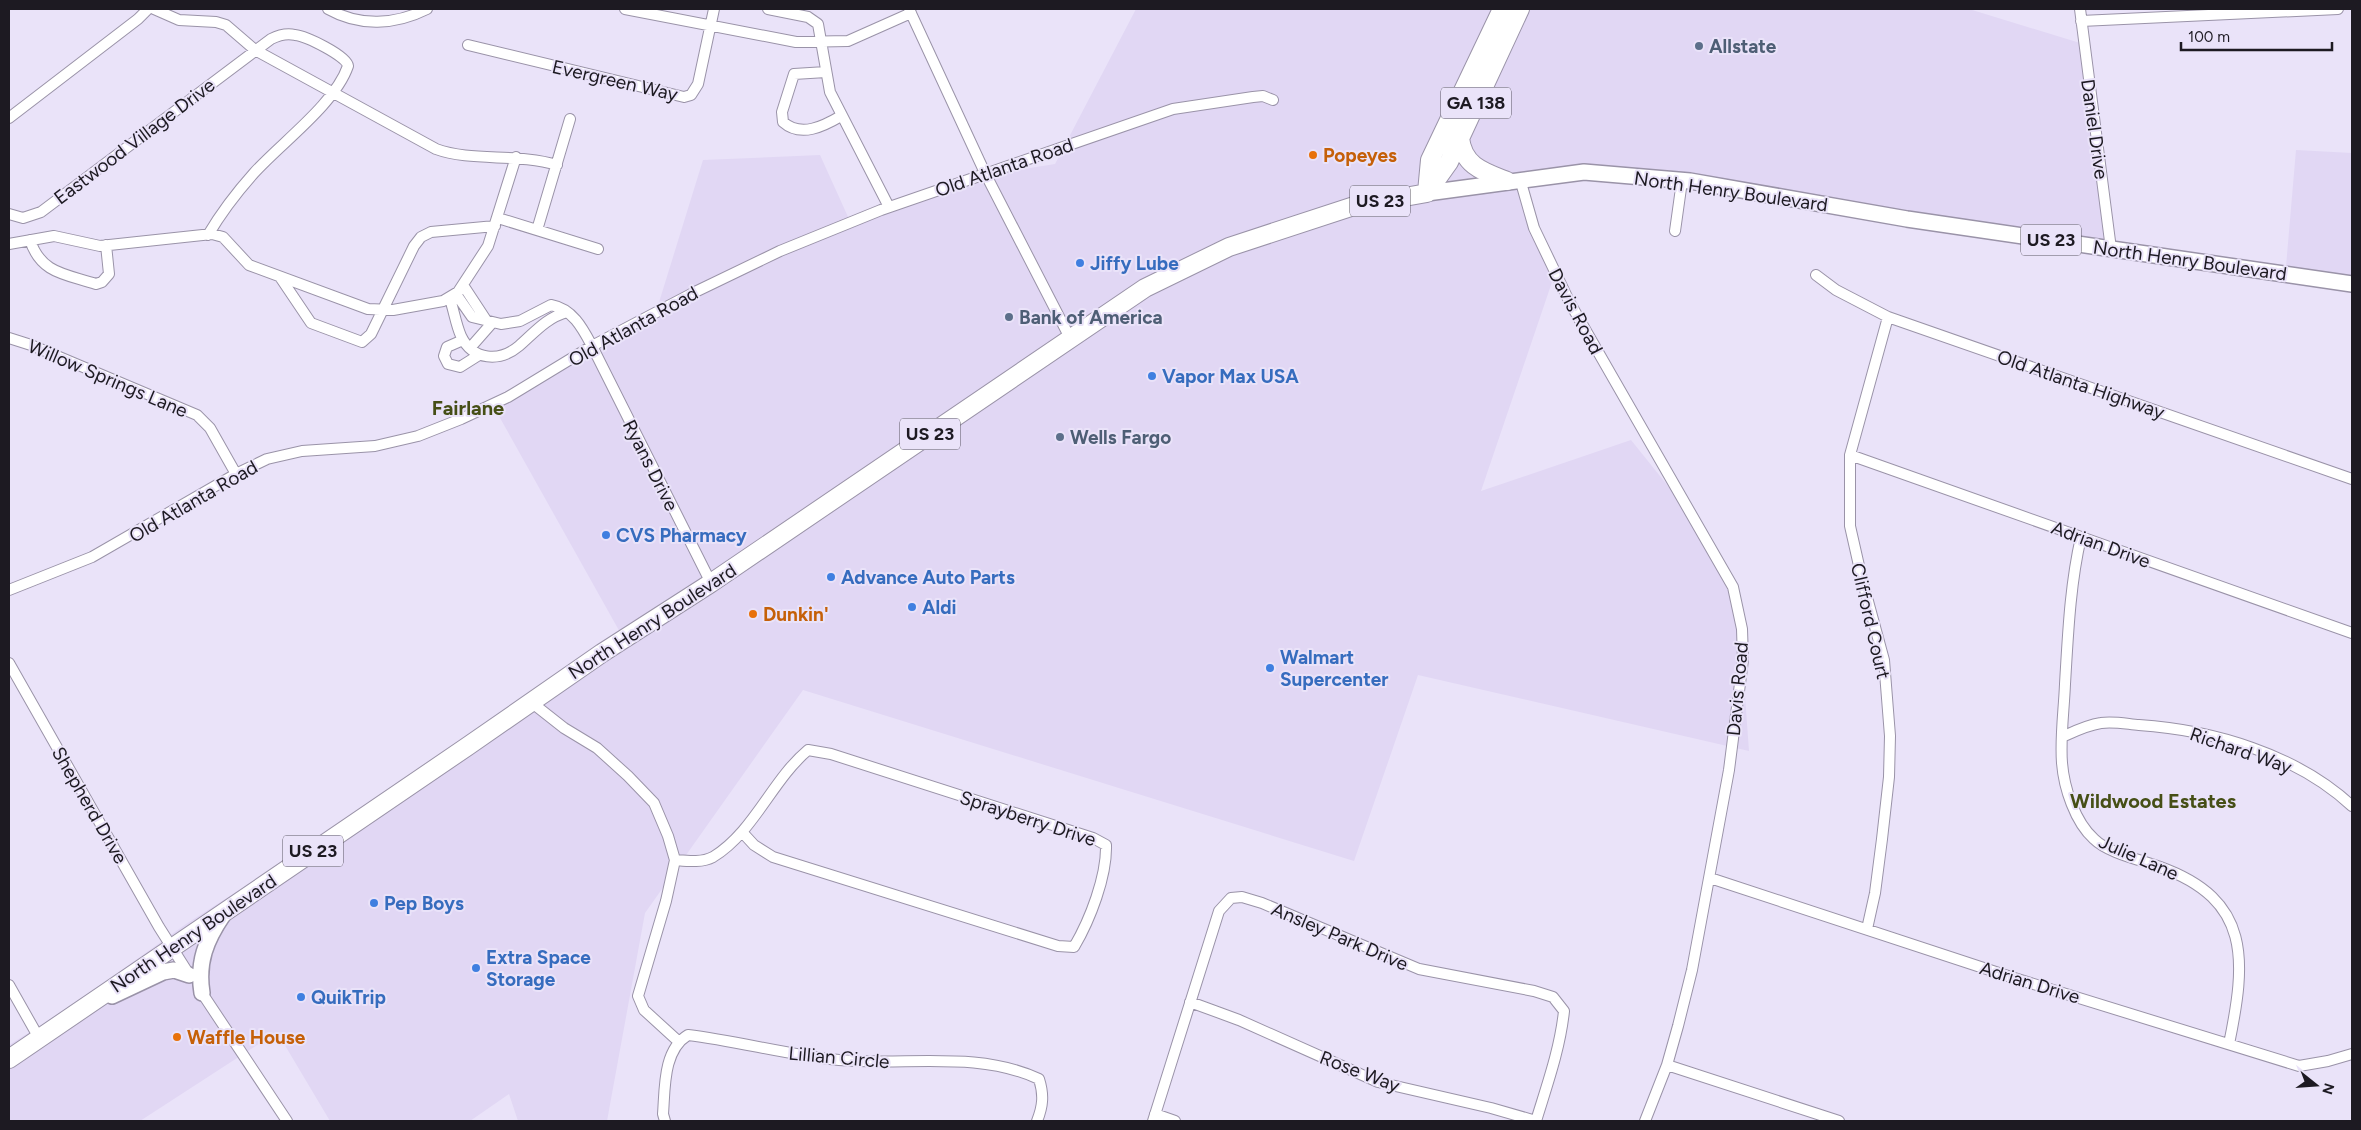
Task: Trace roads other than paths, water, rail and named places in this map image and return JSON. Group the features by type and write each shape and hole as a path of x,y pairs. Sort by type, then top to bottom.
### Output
{"highway":[{"name":"GA 138","path":"1427,193 1430,160 1502,9"},
{"name":"GA 138","path":"1427,193 1449,162 1520,9"},
{"path":"1460,138 1465,158 1470,164 1513,180"},
{"name":"North Henry Boulevard","path":"9,1059 171,946 468,746 602,653 710,583 1145,288 1230,248 1354,206 1427,193"}],"main road":[{"name":"North Henry Boulevard","path":"1427,193 1584,172 1682,180 1907,219 2352,284"},
{"path":"202,993 200,979 203,950 211,932 228,908"},
{"path":"71,1017 147,978 163,972 174,970 190,975"}],"street":[{"path":"9,118 138,19 148,9"},
{"path":"154,9 179,20 216,22 226,25 255,50 436,149 451,153 535,159 557,165"},
{"path":"328,9 356,19 385,22 404,19 427,9"},
{"path":"625,9 796,42 822,43 848,41 910,11 985,173 1070,338"},
{"name":"Evergreen Way","path":"468,45 684,97 691,95 698,84 714,9"},
{"path":"768,9 812,18 818,24 830,92 889,207"},
{"name":"Daniel Drive","path":"2080,9 2111,249"},
{"path":"2081,21 2338,9"},
{"name":"Eastwood Village Drive","path":"9,214 27,217 41,212 276,36 293,34 345,58 348,63 348,69 332,92 254,172 208,235"},
{"path":"826,72 794,74 792,76 782,112 784,122 797,129 811,129 823,126 841,116"},
{"name":"Old Atlanta Road","path":"9,590 92,556 267,458 302,451 375,446 418,436 508,397 592,346 695,292 780,251 889,207 1173,109 1263,96 1273,100"},
{"path":"537,230 570,119"},
{"path":"453,296 463,285 488,246 516,157"},
{"name":"Davis Road","path":"1513,180 1570,304 1733,587 1742,629 1743,660 1730,770 1691,975 1667,1065 1645,1121"},
{"path":"1674,230 1682,180"},
{"path":"280,276 311,322 355,341 362,342 367,339 421,237 431,232 496,222 537,230 598,249"},
{"name":"Eastwood Village Drive","path":"9,244 58,236 92,245 106,245 208,235 223,237 249,265 368,309 405,308 453,296"},
{"path":"30,240 38,260 47,268 96,284 102,282 109,274 106,245"},
{"name":"Old Atlanta Highway","path":"1816,275 1836,290 1888,317 2352,479"},
{"path":"463,285 489,322"},
{"path":"453,296 472,317 489,322 508,324 520,322 551,305 567,312 576,319 592,346"},
{"path":"453,296 466,344 480,355 493,358 511,352 545,322 567,312"},
{"name":"Clifford Court","path":"1867,929 1875,893 1882,839 1889,777 1890,736 1884,660 1850,526 1850,455 1888,317"},
{"path":"480,355 460,367 448,364 444,356 447,347 466,344 489,322"},
{"name":"Willow Springs Lane","path":"9,338 30,345 196,416 210,428 236,474"},
{"name":"Ryans Drive","path":"592,346 710,583"},
{"name":"Adrian Drive","path":"1850,455 2352,633"},
{"name":"Julie Lane","path":"2081,537 2072,574 2062,737 2062,764 2065,780 2076,816 2094,840 2123,855 2197,883 2216,901 2235,929 2240,972 2229,1044"},
{"name":"Shepherd Drive","path":"9,663 171,946 287,1121"},
{"path":"531,702 564,728 597,748 628,776 654,803 668,836 675,860 666,901 638,996 644,1010 678,1041 669,1062 665,1084 663,1114 665,1121"},
{"name":"Richard Way","path":"2062,737 2080,728 2103,722 2175,727 2218,737 2285,762 2324,785 2352,806"},
{"name":"Sprayberry Drive","path":"675,860 695,861 712,857 742,832 791,764 808,750 831,754 1094,838 1106,845 1107,862 1084,931 1074,947 1058,946 773,857 754,845 742,832"},
{"name":"Adrian Drive","path":"1710,878 2011,977 2299,1066 2328,1061 2352,1054"},
{"name":"Ansley Park Drive","path":"1154,1118 1219,911 1231,898 1242,897 1296,916 1332,934 1419,969 1534,991 1553,997 1564,1012 1557,1053 1536,1121"},
{"path":"9,985 38,1038"},
{"name":"Rose Way","path":"1190,1002 1240,1020 1378,1082 1491,1108 1536,1121"},
{"name":"Lillian Circle","path":"678,1041 688,1035 775,1052 830,1059 866,1062 975,1062 1026,1073 1039,1079 1042,1089 1043,1103 1037,1121"},
{"path":"1667,1065 1839,1121"},
{"path":"1154,1118 1175,1121"}],"place":[{"name":"Allstate","path":"1699,46"},
{"name":"Popeyes","path":"1313,155"},
{"name":"Jiffy Lube","path":"1080,263"},
{"name":"Bank of America","path":"1009,317"},
{"name":"Vapor Max USA","path":"1152,376"},
{"name":"Wells Fargo","path":"1060,437"},
{"name":"CVS Pharmacy","path":"606,535"},
{"name":"Advance Auto Parts","path":"831,577"},
{"name":"Aldi","path":"912,607"},
{"name":"Dunkin'","path":"753,614"},
{"name":"Walmart Supercenter","path":"1270,668"},
{"name":"Pep Boys","path":"374,903"},
{"name":"Extra Space Storage","path":"476,968"},
{"name":"QuikTrip","path":"301,997"},
{"name":"Waffle House","path":"177,1037"}],"district":[{"name":"Fairlane","path":"468,408"},
{"name":"Wildwood Estates","path":"2153,801"}]}
